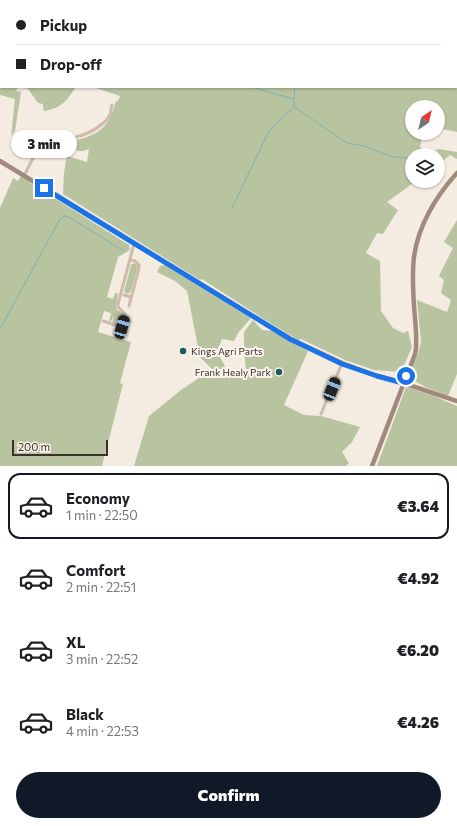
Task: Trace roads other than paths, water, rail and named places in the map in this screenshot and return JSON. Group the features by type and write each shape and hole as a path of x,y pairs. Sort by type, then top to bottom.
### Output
{"main road":[{"path":"0,161 290,339 342,364 457,401"},
{"path":"372,466 416,349 413,282 415,249 420,232 435,201 457,173"}],"street":[{"path":"24,176 41,142 67,139 89,132 100,126 108,118 112,105"},
{"path":"120,337 125,314 118,307 118,304 134,244"},
{"path":"128,306 139,268 139,265 130,260"},
{"path":"124,295 131,297"},
{"path":"113,325 115,318"},
{"path":"103,321 122,327"},
{"path":"321,414 342,364"}],"waterway":[{"path":"254,88 293,99"},
{"path":"295,88 294,107 347,143 364,146 392,157 405,158"},
{"path":"232,208 269,131 294,107"},
{"path":"0,329 60,219 65,216 69,217 122,250"}],"place":[{"name":"Kings Agri Parts","path":"183,351"},
{"name":"Frank Healy Park","path":"279,372"}]}
